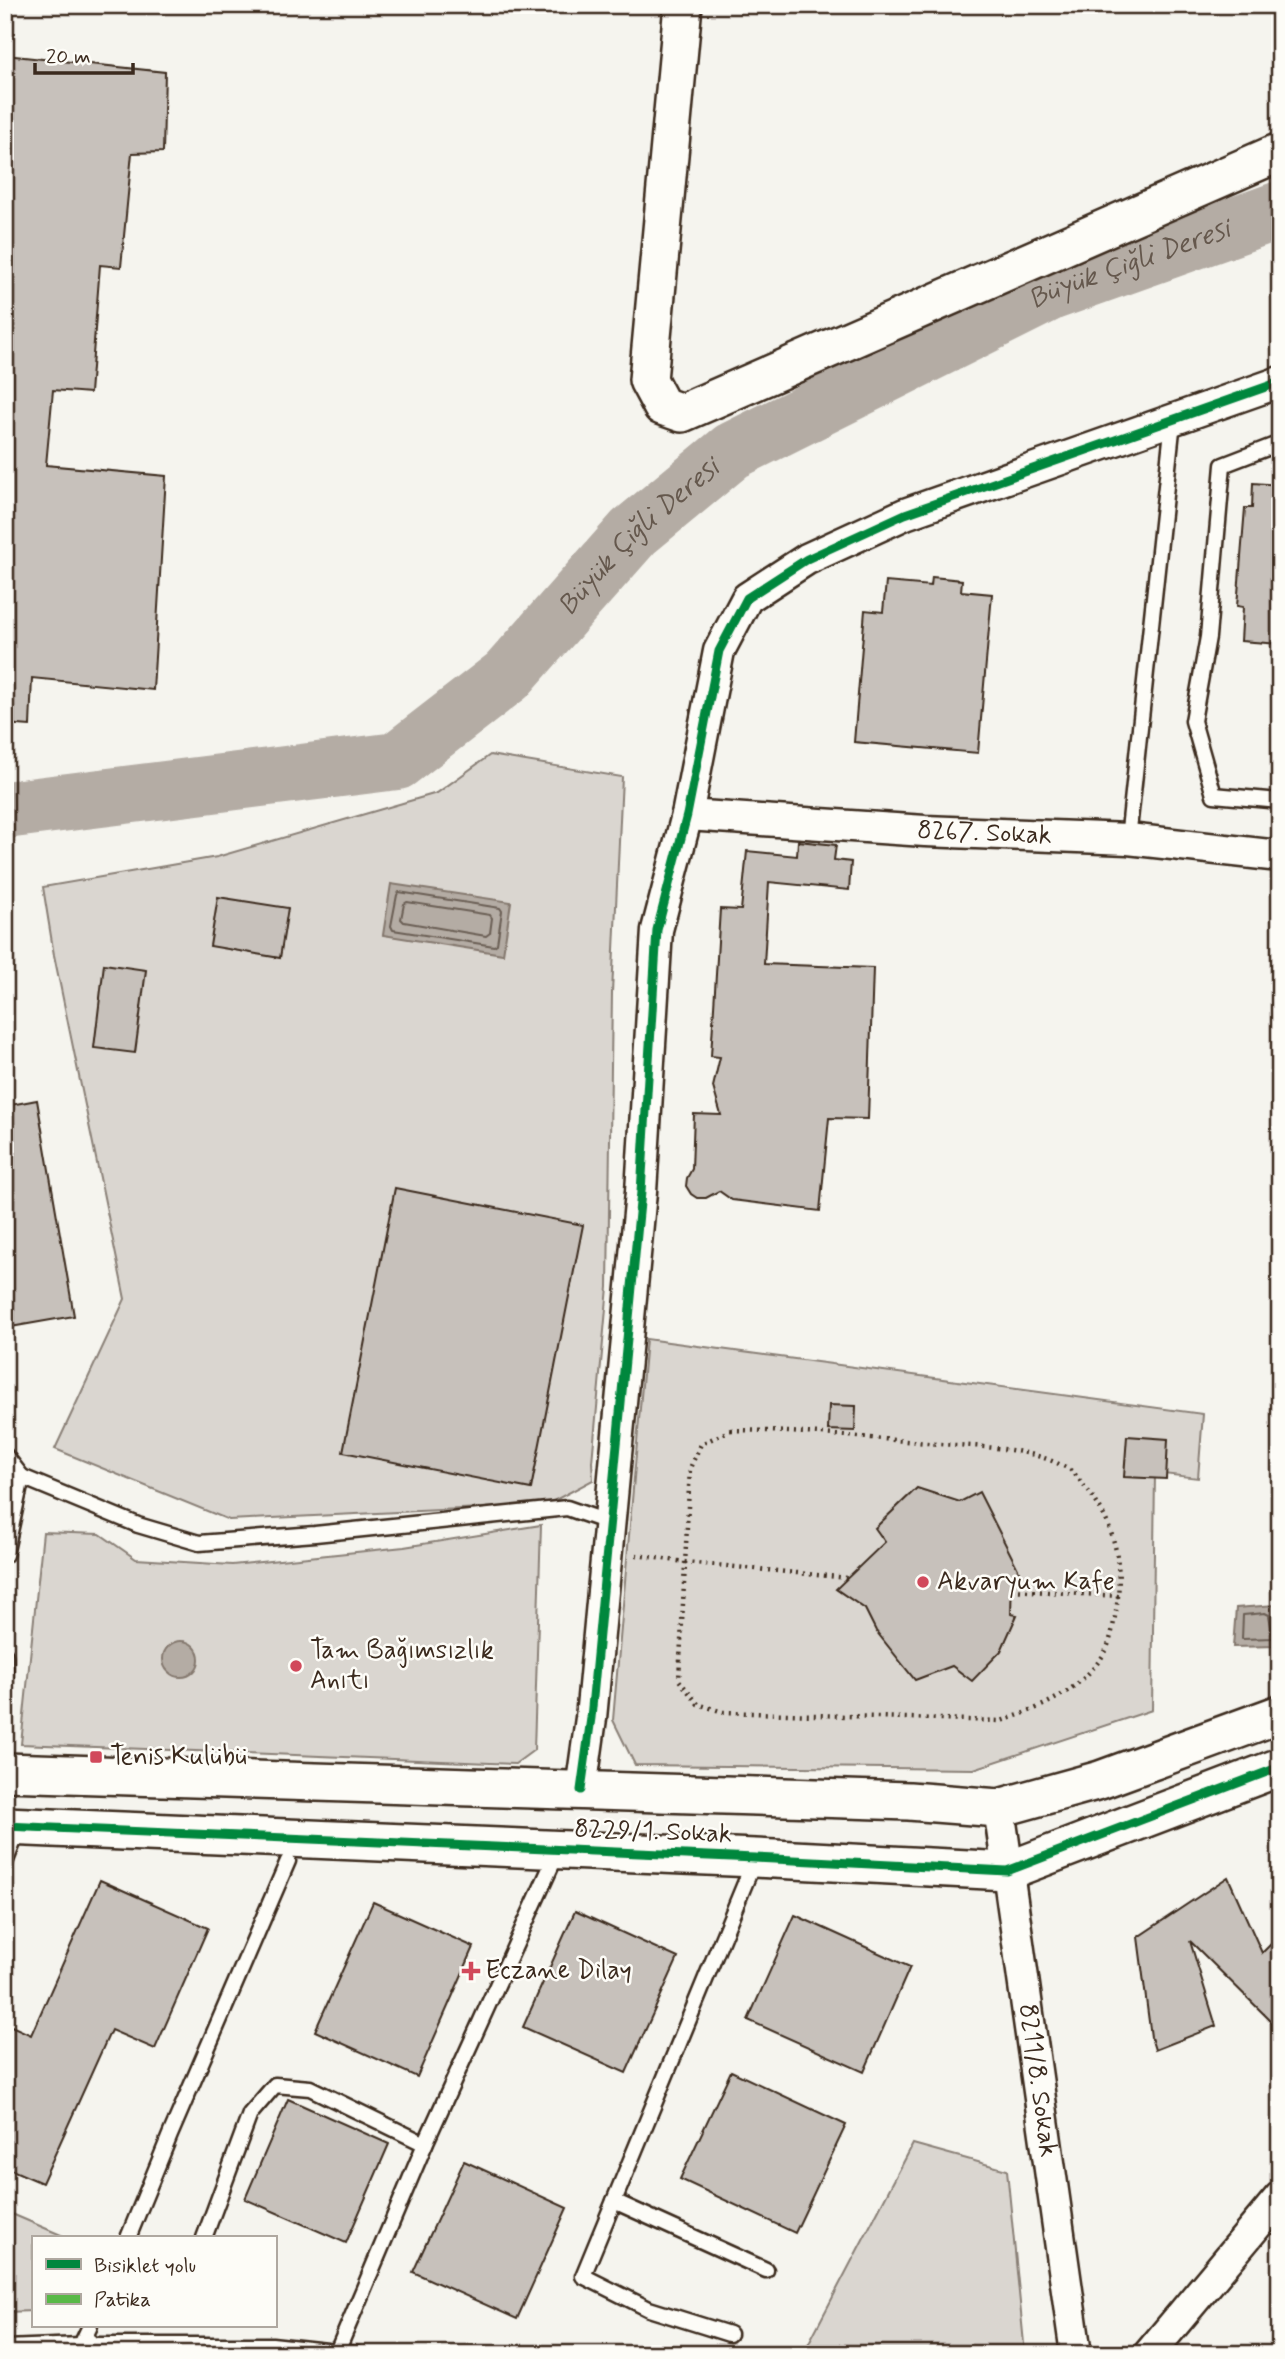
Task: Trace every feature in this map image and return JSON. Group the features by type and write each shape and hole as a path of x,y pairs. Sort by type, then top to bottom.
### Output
{"street":[{"path":"683,5 648,380 662,407 682,413 1280,152"},
{"path":"581,1790 609,1537 641,1192 657,930 687,814 719,651 747,598 807,559 905,514 1280,382"},
{"name":"8267. Sokak","path":"687,814 925,831 1128,839 1280,856"},
{"name":"8229/1. Sokak","path":"5,1772 909,1801 999,1808 1100,1780 1280,1714"},
{"name":"8229/1. Sokak","path":"12,1827 559,1849 1007,1871 1280,1767"},
{"name":"8211/8. Sokak","path":"999,1808 1076,2354"},
{"path":"1149,2354 1280,2197"}],"lane":[{"path":"1128,839 1172,421"},
{"path":"1280,443 1223,465 1208,637 1193,721 1214,795 1280,801"},
{"path":"5,1455 22,1477 138,1525 199,1543 567,1508 609,1537"},
{"path":"5,1555 22,1477"},
{"path":"5,1655 5,1706"},
{"path":"5,1863 12,1827"},
{"path":"337,2352 425,2144 559,1849"},
{"path":"729,2334 649,2309 583,2276 755,1858"},
{"path":"129,2236 288,1861"},
{"path":"205,2236 250,2114 275,2085 310,2088 425,2144"},
{"path":"614,2201 766,2270"},
{"path":"5,2348 86,2342 272,2345 355,2354"}],"path":[{"path":"730,1430 866,1438 1031,1453 1070,1469 1101,1506 1116,1546 1119,1596 1112,1630 1103,1655 1077,1684 1040,1709 1001,1721 723,1712 698,1704 679,1680 690,1468 701,1444 730,1430"},
{"path":"609,1537 685,1562 848,1578"},
{"path":"1012,1590 1119,1596"}],"shaded area":[{"path":"490,755 622,777 612,993 608,1287 592,1462 593,1480 546,1505 229,1520 55,1449 125,1299 54,955 43,887 217,857 437,793"},
{"path":"646,1339 1203,1414 1198,1478 1155,1473 1152,1710 974,1769 635,1765 613,1720"},
{"path":"541,1525 534,1750 515,1764 21,1744 43,1532 100,1534 136,1559 232,1565 404,1547"},
{"path":"913,2144 1007,2170 1025,2354 803,2354"},
{"path":"5,2211 63,2236 32,2236 32,2311 5,2312"}],"water":[{"path":"391,884 511,902 503,954 383,935"},
{"path":"1275,1605 1277,1646 1233,1647 1236,1608"},
{"path":"181,1641 194,1646 199,1659 194,1672 181,1677 168,1672 163,1659 168,1646"}],"building":[{"path":"5,55 165,72 163,152 132,153 121,267 100,265 90,393 53,390 46,465 166,476 153,690 32,678 30,726 5,724"},
{"path":"1253,483 1280,485 1280,644 1241,641 1243,607 1237,606 1245,508 1252,508"},
{"path":"932,577 962,580 961,591 992,594 978,753 854,742 865,610 883,612 886,582 931,586"},
{"path":"798,841 836,845 834,860 851,862 849,890 769,882 764,964 873,968 868,1119 829,1118 820,1211 732,1200 719,1191 706,1198 697,1198 686,1186 692,1169 694,1114 721,1115 713,1087 720,1057 711,1056 720,909 741,910 747,851 797,856"},
{"path":"218,897 288,908 280,958 210,946"},
{"path":"104,964 146,970 135,1053 94,1048"},
{"path":"37,1100 74,1316 5,1328 5,1106"},
{"path":"395,1188 583,1225 531,1489 343,1452"},
{"path":"829,1405 856,1406 855,1431 828,1430"},
{"path":"1127,1436 1168,1439 1166,1479 1124,1477"},
{"path":"917,1488 960,1502 979,1492 1020,1573 1012,1577 1011,1614 1017,1615 1001,1651 972,1681 952,1666 915,1680 876,1631 865,1609 836,1589 885,1542 875,1528"},
{"path":"1228,1877 1262,1953 1280,1935 1280,2030 1190,1941 1216,2026 1155,2050 1138,1937"},
{"path":"100,1880 208,1928 155,2049 111,2030 42,2183 5,2167 5,2023 31,2035"},
{"path":"373,1902 474,1947 417,2077 315,2031"},
{"path":"575,1911 678,1958 626,2073 523,2027"},
{"path":"795,1915 910,1967 864,2072 748,2020"},
{"path":"731,2071 846,2125 795,2233 680,2179"},
{"path":"288,2099 389,2144 346,2243 245,2199"},
{"path":"464,2161 567,2208 517,2319 413,2272"}],"waterway":[{"name":"Büyük Çiğli Deresi","path":"5,810 397,761 507,676 634,532 732,451 1050,292 1280,210"}],"marked path":[{"path":"87,2345 87,2354"}],"cycle path":[{"path":"581,1790 591,1718 641,1192 657,930 687,815 719,651 747,598 807,559 905,514 1280,382"},
{"path":"5,1826 1007,1871 1280,1767"}],"place":[{"name":"Akvaryum Kafe","path":"923,1582"},
{"name":"Tam Bağımsızlık Anıtı","path":"296,1666"},
{"name":"Tenis Kulübü","path":"96,1757"},
{"name":"Eczane Dilay","path":"471,1971"}]}
